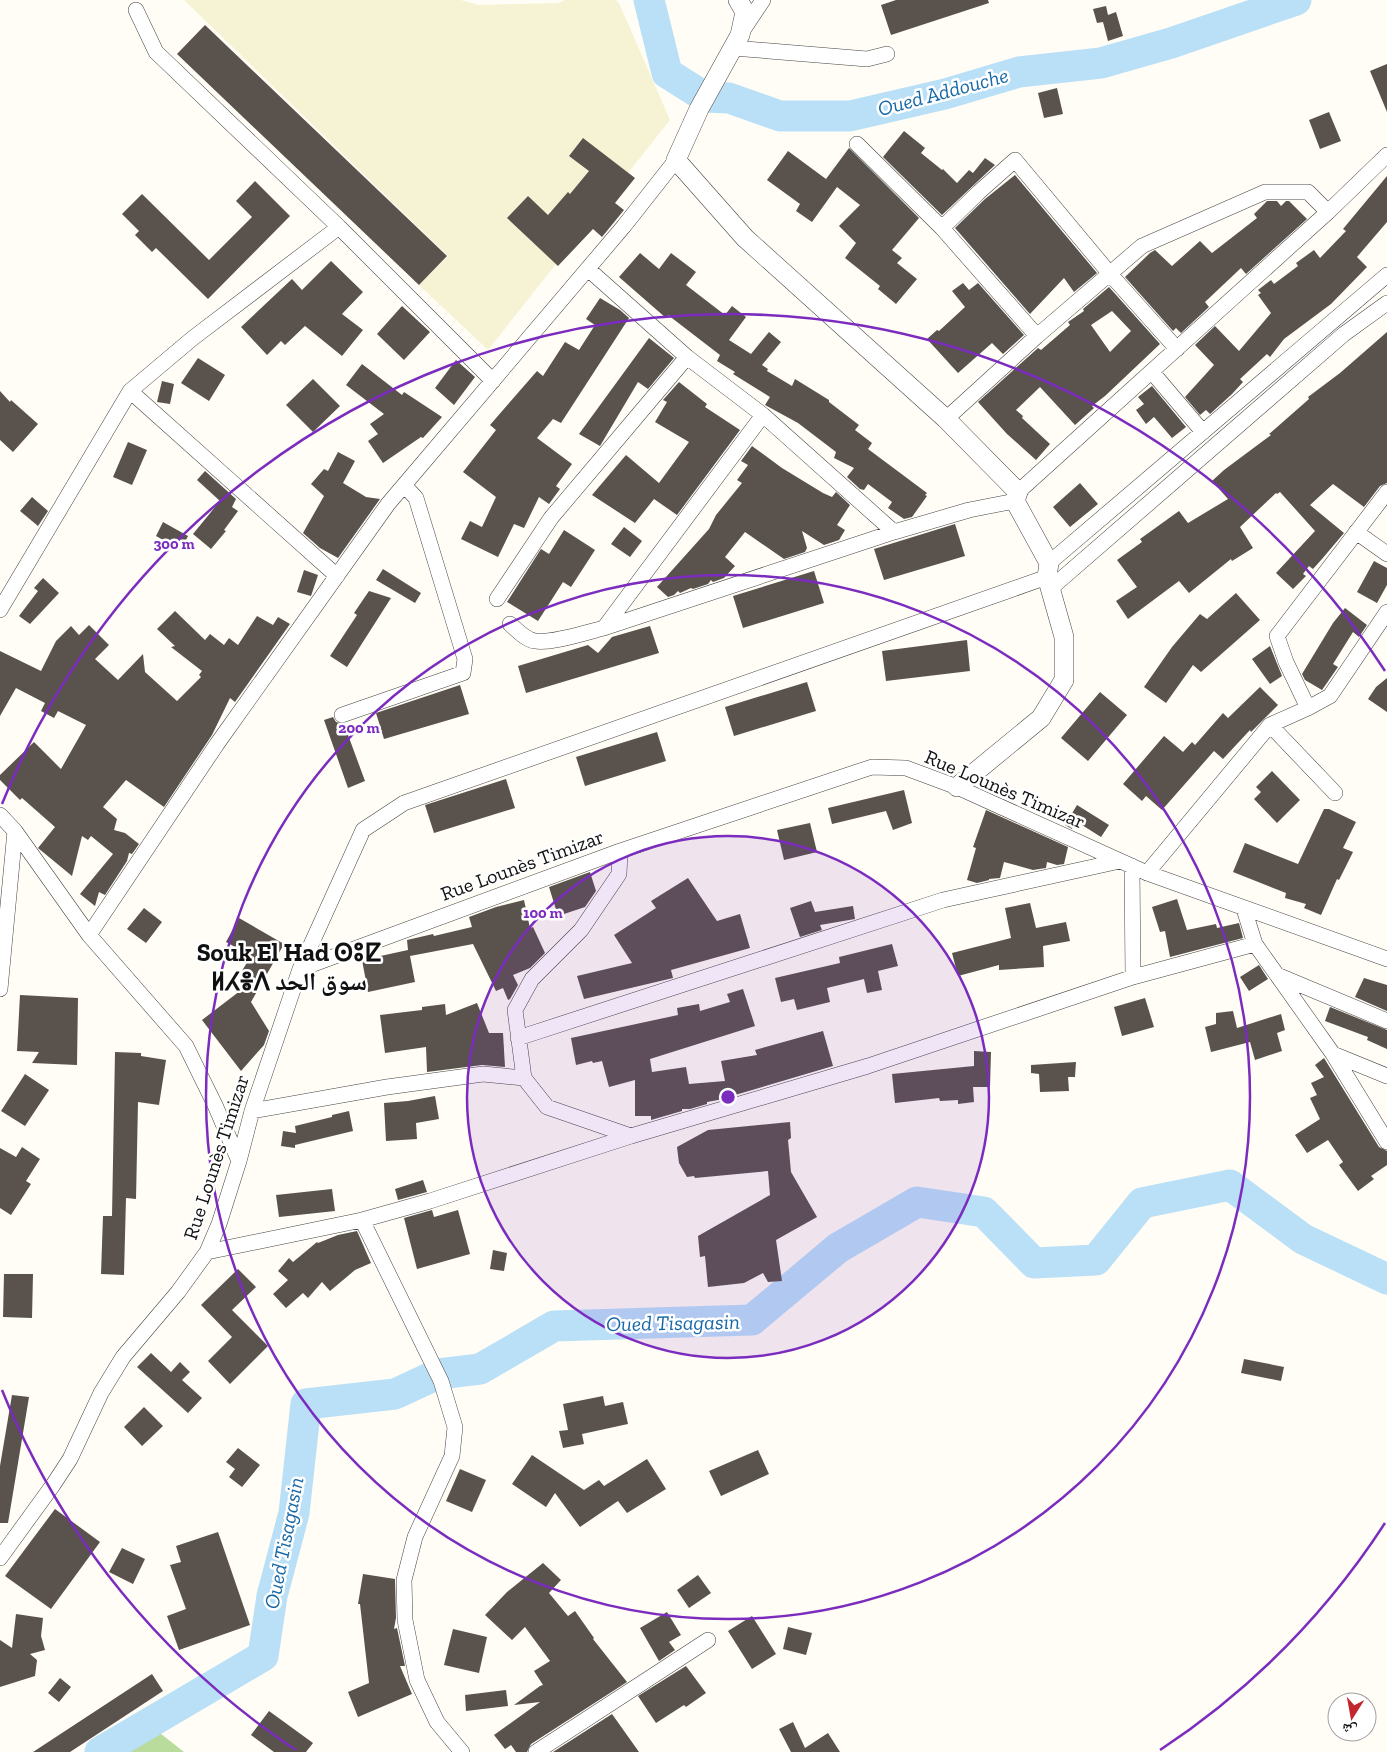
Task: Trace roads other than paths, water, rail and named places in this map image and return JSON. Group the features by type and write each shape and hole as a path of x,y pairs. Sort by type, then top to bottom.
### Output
{"street":[{"path":"736,42 745,12 738,0"},
{"path":"89,935 217,744 388,504 588,269 676,160 699,109 736,42 763,0"},
{"path":"136,10 156,52 339,227 493,381"},
{"path":"736,42 867,59 887,54"},
{"path":"857,144 942,228 1037,336"},
{"path":"510,624 535,642 554,640 604,628 894,532 1016,497 1328,212 1387,155"},
{"path":"676,160 745,238 946,420 1016,497 1049,576 1064,637 1064,680 1041,718 957,787"},
{"path":"942,228 1015,160 1110,274 1177,349"},
{"path":"946,420 1037,336 1142,246 1266,192 1308,192 1328,212"},
{"path":"0,610 130,391 193,338 339,227"},
{"path":"588,269 688,357 763,415 894,532"},
{"path":"1049,576 1203,432 1387,276"},
{"path":"300,969 363,830 404,803 1049,576 1344,334 1387,303"},
{"path":"1333,322 1344,334"},
{"path":"497,599 551,518 688,357"},
{"path":"1152,372 1203,432"},
{"path":"130,391 337,576"},
{"path":"604,628 763,415"},
{"path":"342,715 463,673 466,659 416,498 404,485"},
{"path":"1308,708 1286,662 1277,636 1387,492"},
{"path":"1356,532 1387,554"},
{"path":"1147,873 1270,725 1330,696 1387,612"},
{"path":"1270,725 1334,793"},
{"name":"Rue Lounès Timizar","path":"0,1558 54,1486 101,1393 123,1356 178,1292 207,1252 219,1224 239,1162 252,1110 300,969 620,851 872,768 906,768 957,787 1147,873 1387,960"},
{"path":"0,815 15,831 89,935 186,1046 215,1105 239,1162"},
{"path":"0,989 15,831"},
{"path":"620,851 619,874 581,930 532,979 515,1010 524,1078 548,1107 631,1136"},
{"path":"518,1038 943,900 1126,864 1133,978"},
{"path":"1244,909 1255,944 1333,1054 1387,1142"},
{"path":"207,1252 362,1220 430,1201 631,1136 868,1066 1133,978 1255,944"},
{"path":"1277,975 1387,1021"},
{"path":"1333,1054 1387,1076"},
{"path":"252,1110 387,1087 483,1074 524,1078"},
{"path":"362,1220 441,1380 455,1427 452,1456 415,1537 404,1580 405,1620 418,1680 437,1722 462,1752"},
{"path":"536,1752 708,1640"}],"waterway":[{"name":"Oued Addouche","path":"649,0 667,73 705,97 729,98 780,116 850,116 945,94 1019,72 1101,63 1171,43 1296,0"},
{"name":"Oued Tisagasin","path":"100,1752 263,1656 272,1596 294,1513 306,1404 395,1394 438,1374 480,1369 554,1326 752,1320 838,1248 917,1202 984,1212 1034,1263 1096,1260 1142,1203 1230,1185 1303,1239 1387,1279"}],"district":[{"name":"Souk El Had ⵙⵓⵇ ⵍⵃⴻⴷ سوق الحد","path":"289,966"}]}
